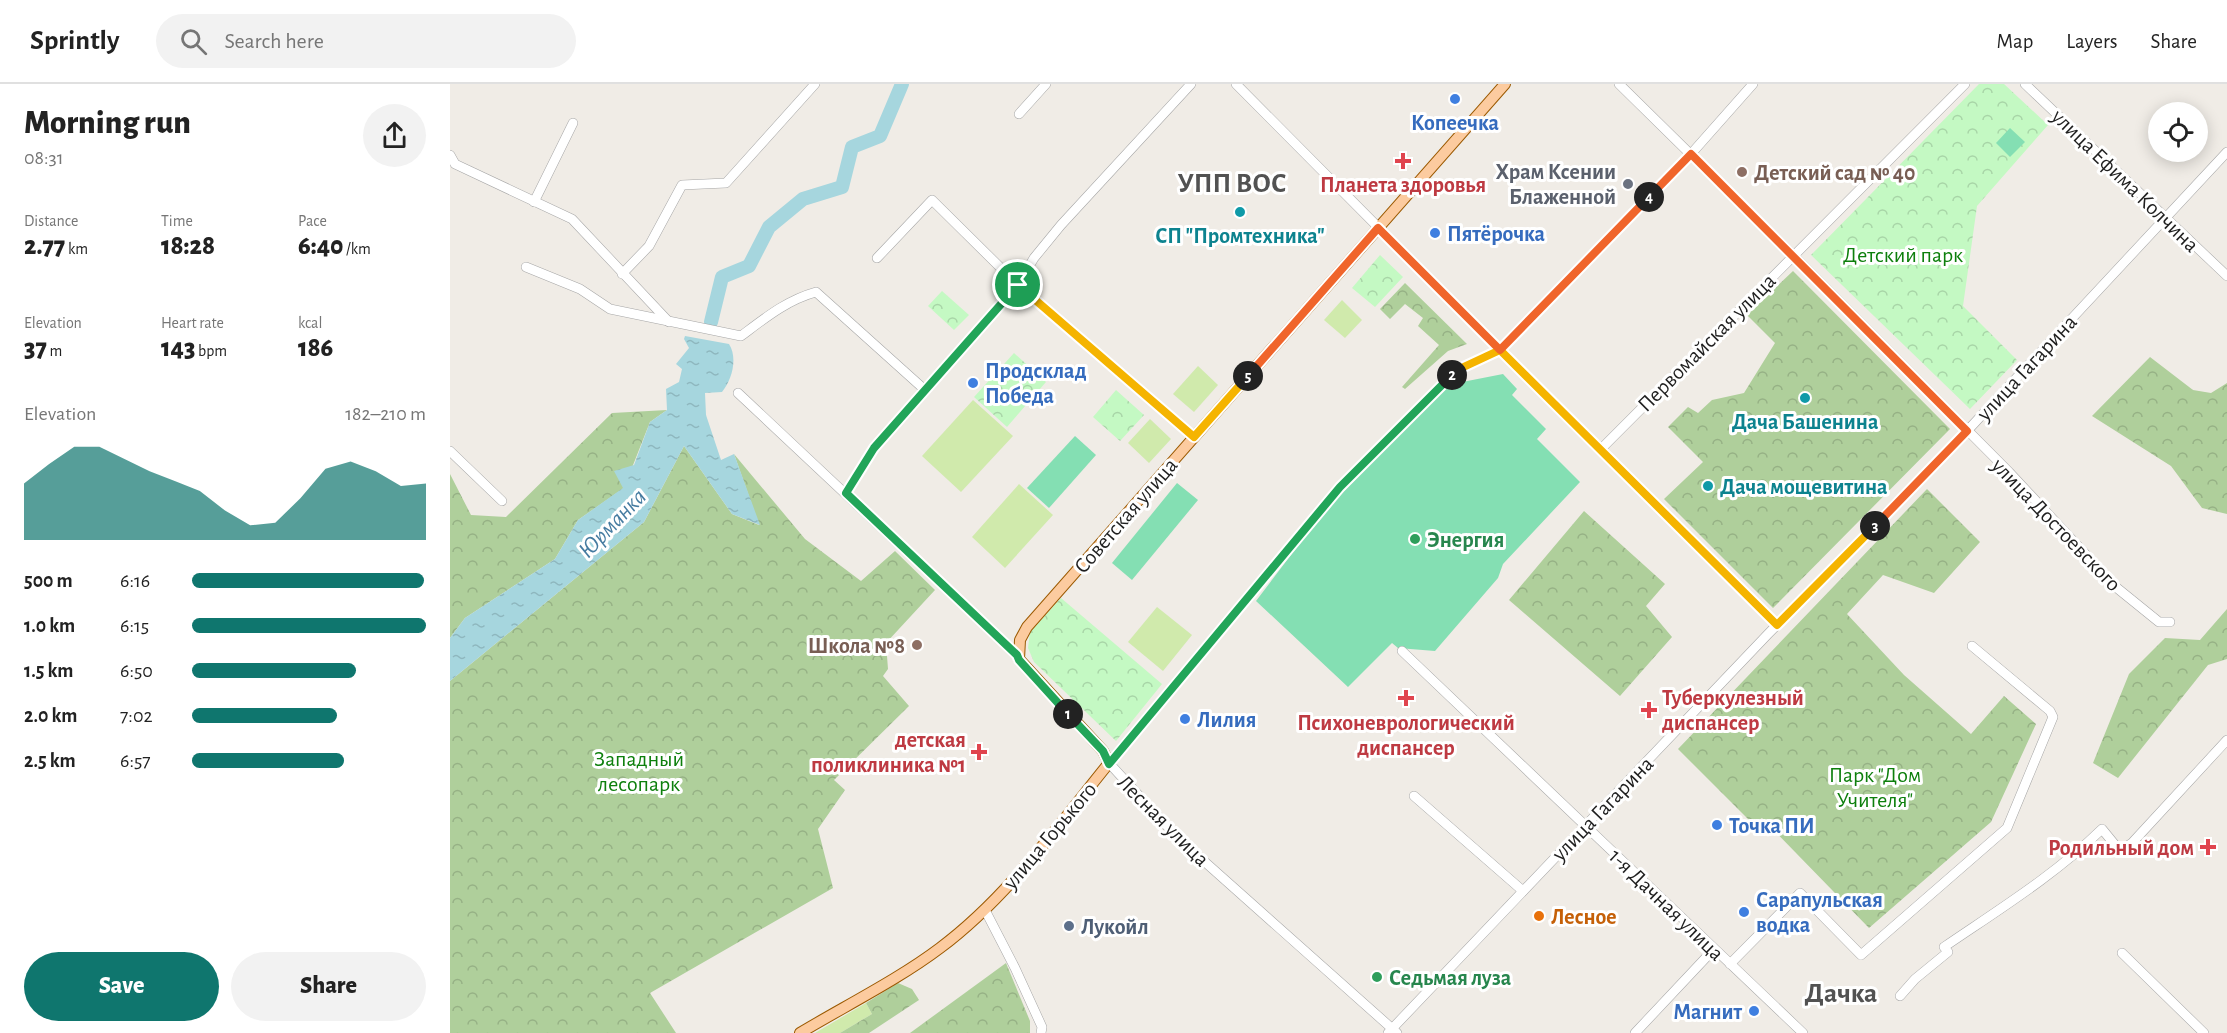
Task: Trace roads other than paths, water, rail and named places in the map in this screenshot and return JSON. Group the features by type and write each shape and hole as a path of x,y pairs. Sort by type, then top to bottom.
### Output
{"main road":[{"name":"Советская улица","path":"1017,655 1020,639 1027,627 1505,84"},
{"name":"Лесная улица","path":"1017,655 1019,660 1103,751 1109,764"},
{"name":"улица Горького","path":"800,1033 940,949 985,910 1109,764"}],"street":[{"path":"622,274 649,246 682,184 726,183 815,84"},
{"path":"1019,114 1046,84"},
{"path":"846,493 874,448 1018,285 1035,258 1061,225 1191,84"},
{"path":"1236,84 1777,625"},
{"name":"улица Достоевского","path":"1619,84 1967,431 2116,588 2159,622 2170,622"},
{"name":"улица Горького","path":"1109,764 1340,487 1455,371 1500,350 1691,154 1754,84"},
{"name":"Первомайская улица","path":"1601,449 1965,84"},
{"name":"улица Ефима Колчина","path":"2025,84 2227,276"},
{"path":"534,202 573,123"},
{"name":"улица Гагарина","path":"1393,1031 1777,625 1967,431 2227,152"},
{"path":"450,155 455,164 572,219 669,322"},
{"path":"878,258 932,200 1018,285 1194,437"},
{"path":"526,267 580,289 610,309 741,336 778,308 800,296 816,292 925,390"},
{"name":"Лесная улица","path":"738,393 1017,655"},
{"path":"450,451 502,501"},
{"path":"1730,964 1800,893 1861,955 2007,828 2053,717 2050,711 1972,646"},
{"name":"1-я Дачная улица","path":"1402,651 1803,1033"},
{"path":"1899,996 1915,979 1948,952 1944,947 2021,895 2085,846 2102,829 2120,851 2132,843 2227,740"},
{"name":"Лесная улица","path":"1109,764 1178,838 1393,1031"},
{"path":"1414,796 1523,891"},
{"path":"985,910 1042,1027 1041,1033"},
{"path":"1635,1033 1714,948"},
{"path":"2122,953 2204,1033"}],"water":[{"path":"685,336 729,344 732,350 733,369 726,387 722,392 705,393 706,415 721,460 734,454 760,525 732,514 684,446 644,522 450,681 450,638 465,618 555,559 578,520 623,488 614,471 634,465 650,422 667,410 666,389 679,382 682,369 676,364 689,348 684,339"}],"waterway":[{"name":"Юрманка","path":"711,322 722,277 749,266 769,227 803,199 842,187 852,147 880,136 902,84"}],"place":[{"name":"Копеечка","path":"1455,99"},
{"name":"Планета здоровья","path":"1403,161"},
{"name":"Детский сад № 40","path":"1742,172"},
{"name":"Храм Ксении Блаженной","path":"1628,184"},
{"name":"СП \"Промтехника\"","path":"1240,212"},
{"name":"Пятёрочка","path":"1435,233"},
{"name":"Продсклад Победа","path":"973,383"},
{"name":"Дача Башенина","path":"1805,398"},
{"name":"Дача мощевитина","path":"1708,486"},
{"name":"Энергия","path":"1415,539"},
{"name":"Школа №8","path":"917,645"},
{"name":"Психоневрологический диспансер","path":"1406,698"},
{"name":"Туберкулезный диспансер","path":"1649,710"},
{"name":"Лилия","path":"1185,719"},
{"name":"детская поликлиника №1","path":"979,752"},
{"name":"Точка ПИ","path":"1717,825"},
{"name":"Родильный дом","path":"2208,847"},
{"name":"Сарапульская водка","path":"1744,912"},
{"name":"Лесное","path":"1539,916"},
{"name":"Лукойл","path":"1069,926"},
{"name":"Седьмая луза","path":"1377,977"},
{"name":"Магнит","path":"1754,1011"}],"district":[{"name":"УПП ВОС","path":"1232,182"},
{"name":"Дачка","path":"1841,992"}],"park label":[{"name":"Детский парк","path":"1903,254"},
{"name":"Западный лесопарк","path":"639,770"},
{"name":"Парк \"Дом Учителя\"","path":"1875,786"}]}
